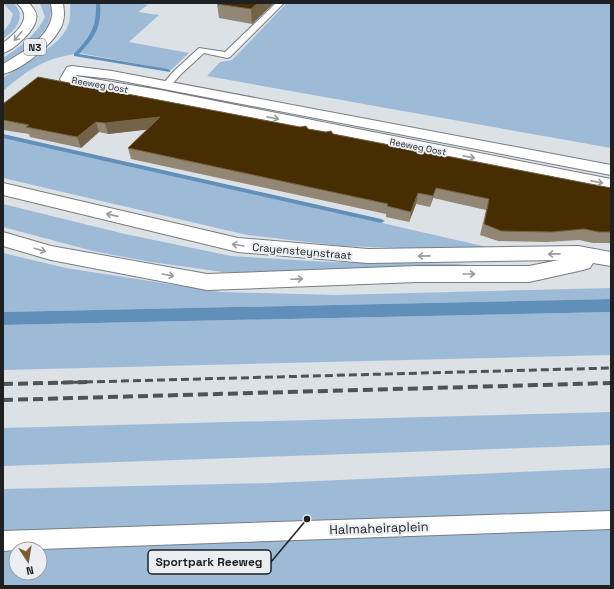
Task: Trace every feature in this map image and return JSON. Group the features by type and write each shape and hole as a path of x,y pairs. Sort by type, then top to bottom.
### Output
{"main road":[{"name":"N3","path":"3,49 16,40 30,21 30,12 23,3"},
{"name":"N3","path":"3,70 26,55 52,33 58,16 57,3"},
{"name":"Reeweg Oost","path":"611,170 112,75 72,70 67,79 160,95 611,185"},
{"name":"Crayensteynstraat","path":"3,189 238,245 368,256 578,253 609,259"},
{"name":"Crayensteynstraat","path":"3,239 50,253 207,282 417,274 528,274 609,259"}],"lane":[{"path":"166,86 177,73 202,50 227,55 280,3"},
{"name":"Halmaheiraplein","path":"3,541 611,520"}],"shaded area":[{"path":"3,3 14,3 18,8 20,18 16,27 3,39 3,32 10,23 13,14"},
{"path":"40,3 51,3 51,14 43,32 29,46 3,63 3,58 27,40 45,17"},
{"path":"70,3 139,3 148,5 138,12 159,15 129,42 189,53 171,70 79,53 67,55 56,58 30,70 3,91 3,78 47,49 62,35 69,22"},
{"path":"287,3 611,3 611,148 207,76 220,62 232,60"},
{"path":"3,137 487,247 432,249 341,246 247,235 3,178"},
{"path":"3,204 125,234 231,256 329,262 470,264 420,268 279,273 223,272 151,262 93,251 3,227"},
{"path":"3,253 66,268 221,292 335,295 611,288 611,299 3,312"},
{"path":"611,299 611,312 3,325 3,312"},
{"path":"611,312 611,355 3,370 3,325"},
{"path":"611,412 611,445 3,466 3,428"},
{"path":"611,468 611,586 3,586 3,489 271,483"}],"building":[{"path":"258,3 251,9 217,4"},
{"path":"38,77 300,127 306,126 308,129 326,132 331,131 333,134 611,188 611,232 599,232 584,229 552,232 501,231 484,224 489,199 436,188 433,196 418,193 411,212 387,206 388,204 128,148 160,117 105,123 96,122 77,137 26,127 29,125 3,120 3,104"}],"waterway":[{"path":"98,3 99,12 97,26 87,43 76,55 168,71"},
{"path":"3,136 381,221"}],"railway":[{"path":"82,382 611,368"},
{"path":"3,384 82,382"},
{"path":"49,383 82,382"},
{"path":"82,382 87,382"},
{"path":"3,400 611,383"}],"place":[{"name":"Sportpark Reeweg","path":"307,519"}]}
